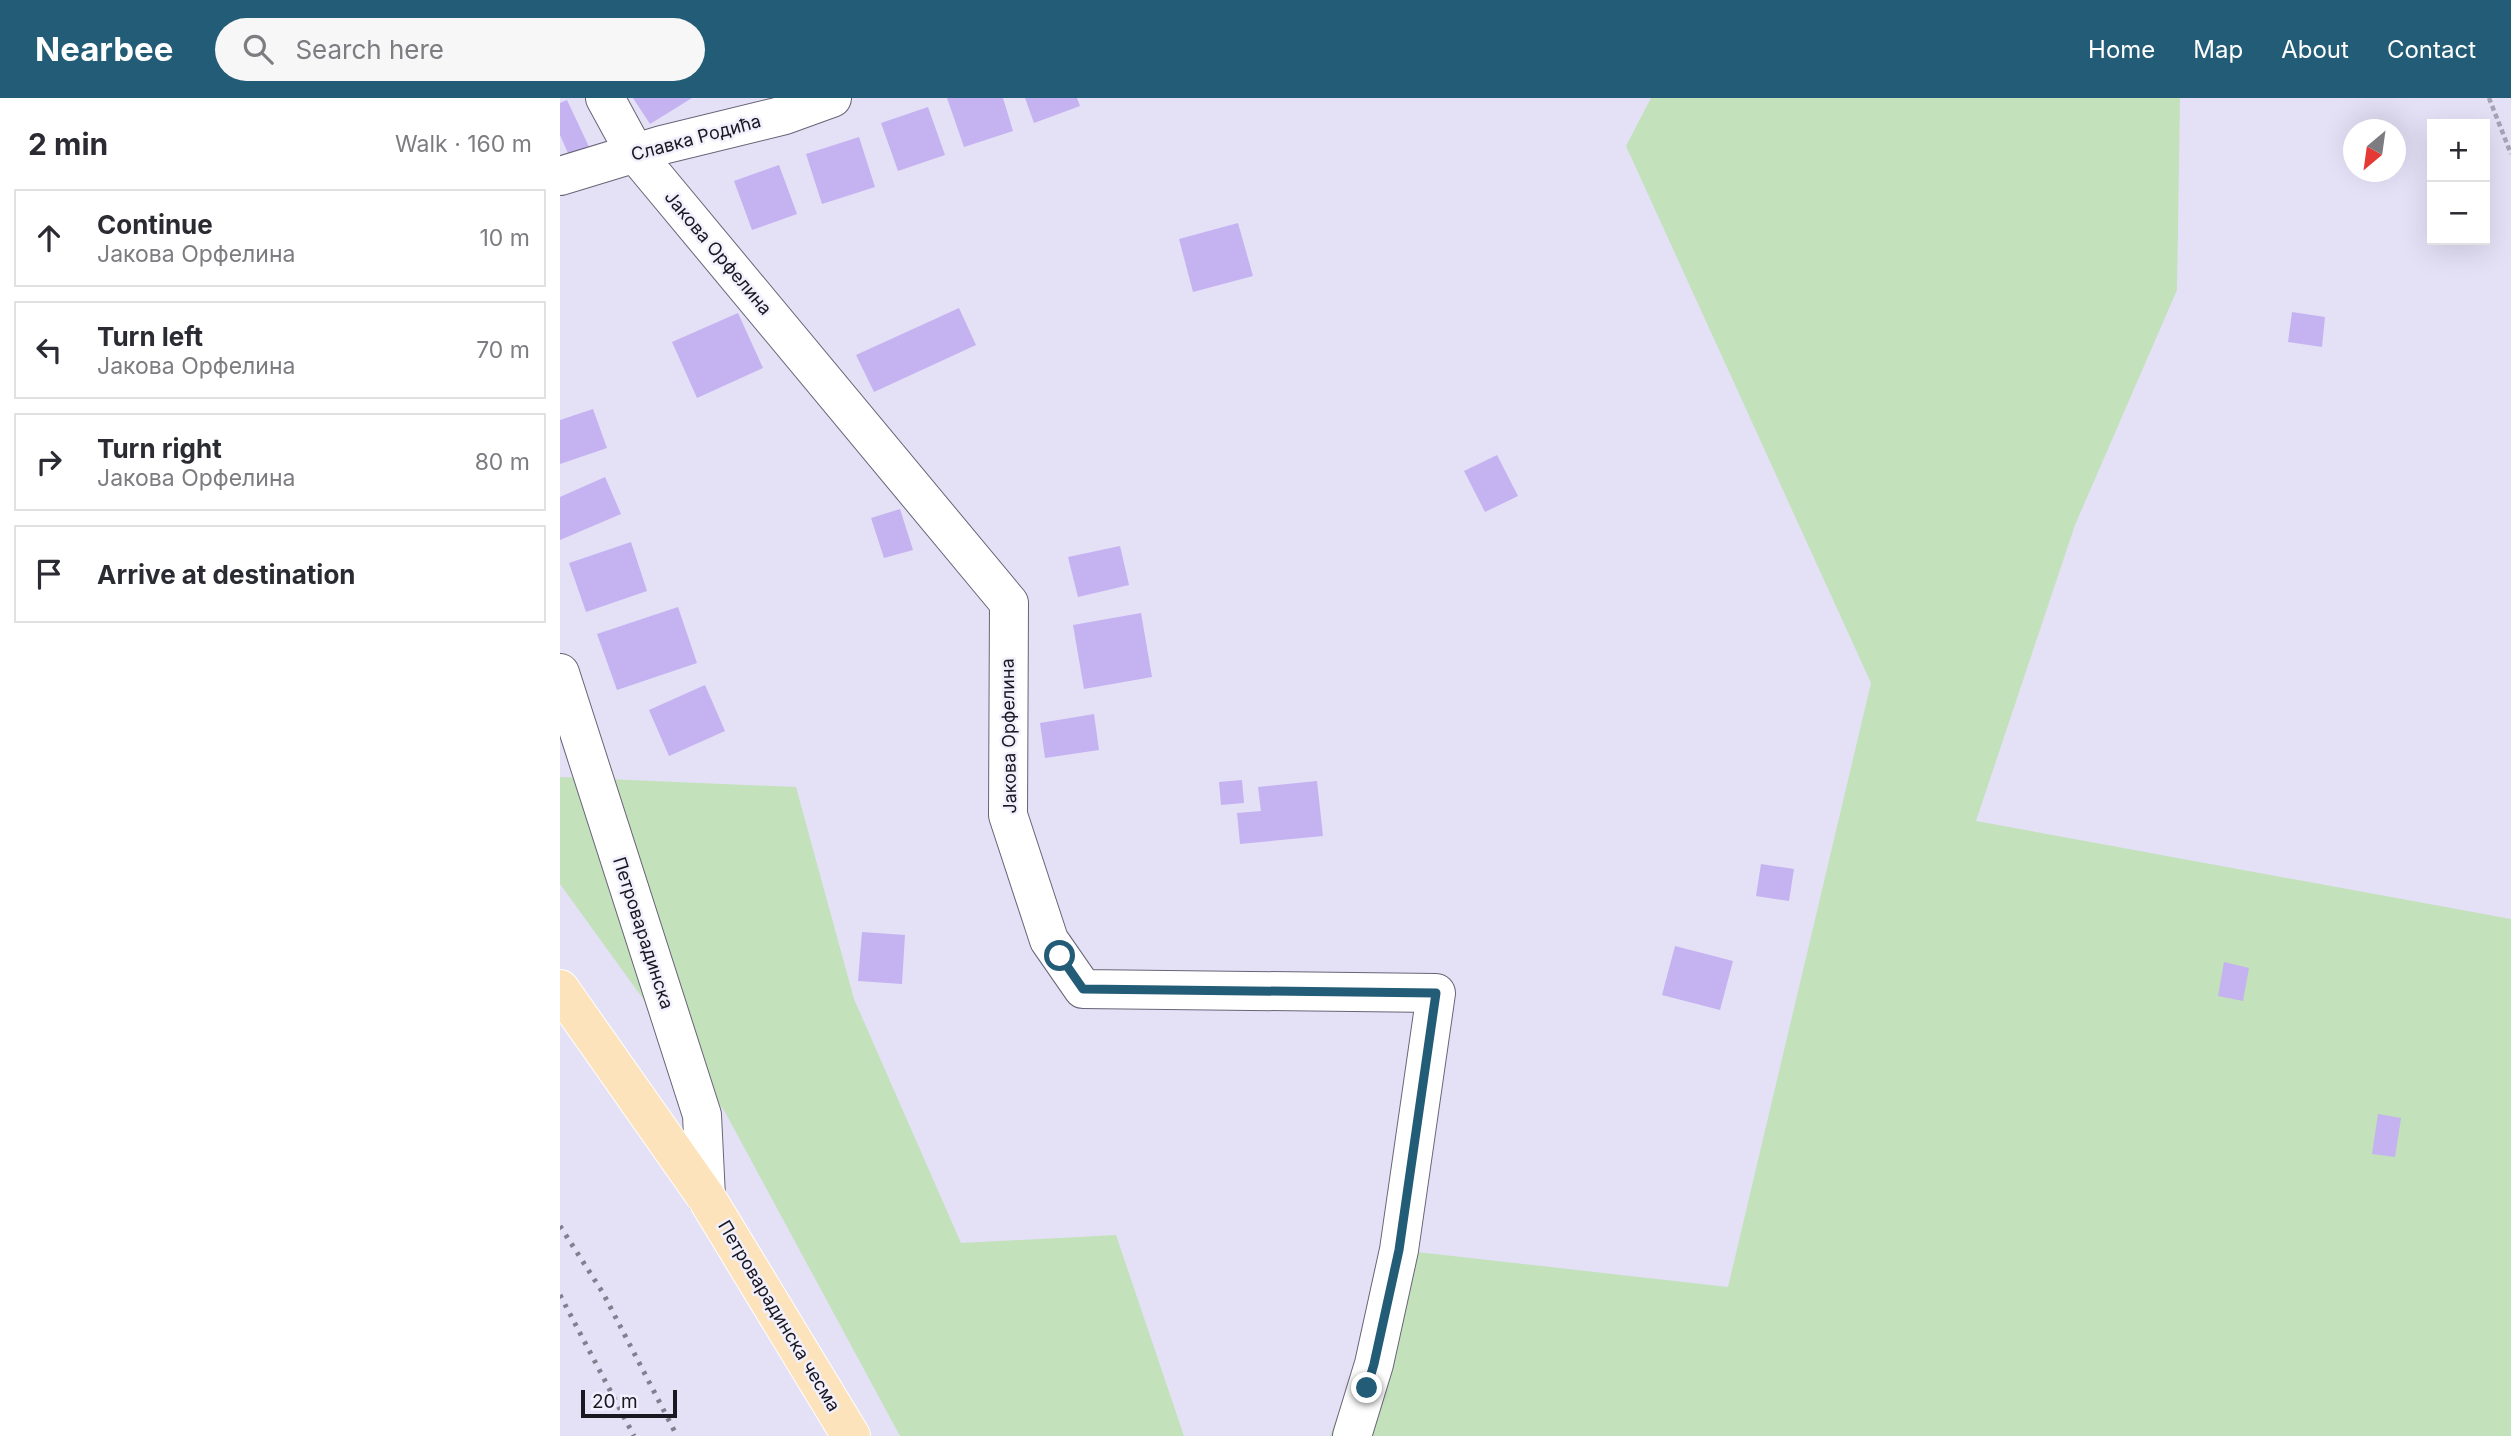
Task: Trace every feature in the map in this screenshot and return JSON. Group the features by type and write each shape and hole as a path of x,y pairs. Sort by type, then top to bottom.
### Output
{"main road":[{"name":"Петроварадинска чесма","path":"560,989 706,1197 851,1436"}],"street":[{"name":"Јакова Орфелина","path":"604,98 635,153 1009,603 1008,815 1049,940 1083,989 1436,993 1399,1250 1374,1364 1352,1436"},
{"name":"Славка Родића","path":"560,176 635,153 785,115 832,98"},
{"name":"Петроварадинска","path":"560,673 702,1115 706,1197"}],"path":[{"path":"2489,98 2511,154"}],"green space":[{"path":"1651,98 2180,98 2177,290 2075,525 1976,821 2511,919 2511,1436 1330,1436 1399,1250 1728,1287 1871,683 1626,146"},
{"path":"560,777 796,787 854,999 961,1243 1116,1235 1184,1436 900,1436 725,1112 560,884"}],"building":[{"path":"633,98 692,98 650,124"},
{"path":"947,98 1003,98 1013,131 964,147"},
{"path":"1025,98 1077,98 1080,106 1034,123"},
{"path":"567,100 591,151 571,160 560,135 560,103"},
{"path":"928,107 945,155 898,171 881,123"},
{"path":"859,137 875,187 822,204 806,154"},
{"path":"779,165 797,214 752,230 734,181"},
{"path":"1238,223 1253,276 1193,292 1179,239"},
{"path":"959,308 976,345 874,392 856,355"},
{"path":"2292,312 2325,317 2322,347 2288,342"},
{"path":"738,313 763,368 697,398 672,342"},
{"path":"593,409 607,448 560,464 560,420"},
{"path":"1497,455 1518,496 1485,512 1464,471"},
{"path":"605,477 621,514 560,540 560,497"},
{"path":"900,509 913,550 884,558 871,518"},
{"path":"631,542 647,591 586,612 569,563"},
{"path":"1120,546 1129,585 1078,597 1068,557"},
{"path":"678,607 697,663 617,690 597,634"},
{"path":"1141,613 1152,677 1084,689 1073,625"},
{"path":"705,685 725,731 669,756 649,710"},
{"path":"1094,714 1099,750 1045,758 1040,723"},
{"path":"1242,780 1244,803 1221,805 1219,782"},
{"path":"1317,781 1323,836 1240,844 1237,813 1261,811 1258,787"},
{"path":"1761,864 1794,869 1789,901 1756,896"},
{"path":"862,932 905,935 902,984 858,981"},
{"path":"1675,946 1733,961 1720,1010 1662,995"},
{"path":"2224,962 2249,968 2243,1001 2218,996"},
{"path":"2378,1114 2401,1118 2395,1157 2372,1154"}],"railway":[{"path":"560,1226 603,1293 677,1436"},
{"path":"560,1295 634,1436"}],"route":[{"path":"1060,956 1083,989 1436,993 1399,1250 1367,1388"}]}
